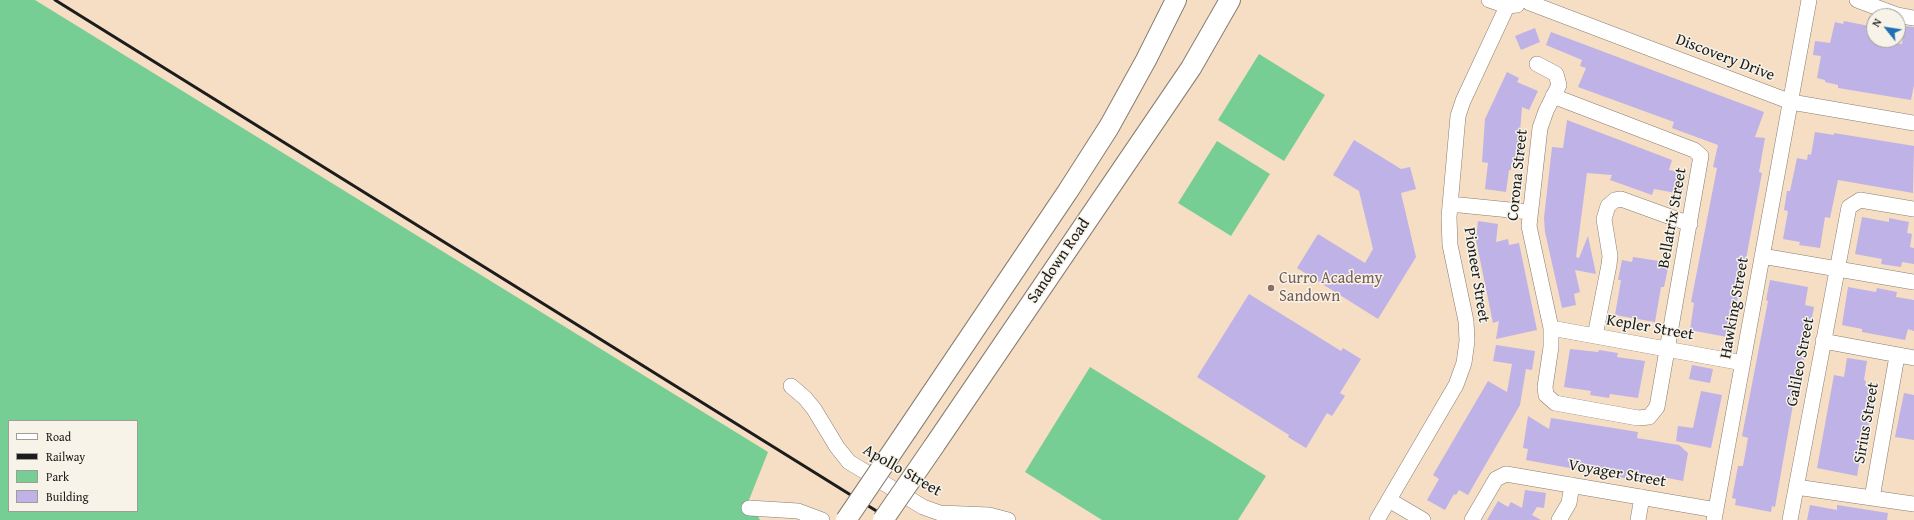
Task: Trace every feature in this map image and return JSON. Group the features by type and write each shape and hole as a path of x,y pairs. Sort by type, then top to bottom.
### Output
{"main road":[{"name":"Sandown Road","path":"846,520 1068,191 1109,127 1146,60 1176,0"},
{"name":"Sandown Road","path":"883,520 1191,68 1230,0"}],"street":[{"name":"Discovery Drive","path":"1489,0 1508,3 1528,2 1791,102 1914,123"},
{"name":"Hawking Street","path":"1715,515 1809,0"},
{"path":"1857,0 1897,15 1914,18"},
{"name":"Pioneer Street","path":"1377,520 1456,384 1464,363 1467,331 1450,245 1450,204 1460,108 1508,3"},
{"name":"Corona Street","path":"1537,64 1556,74 1559,85 1540,128 1529,226 1551,328 1551,347 1545,387 1546,395 1550,400 1556,403 1638,418 1649,417 1657,407 1667,349"},
{"name":"Bellatrix Street","path":"1553,96 1694,150 1698,153 1702,160 1667,349"},
{"path":"1594,336 1609,266 1610,256 1604,219 1608,206 1616,200 1621,199 1690,224"},
{"name":"Galileo Street","path":"1790,520 1847,211 1852,204 1860,200 1914,209"},
{"path":"1450,204 1530,212"},
{"path":"1762,256 1914,282"},
{"name":"Kepler Street","path":"1551,328 1743,363"},
{"path":"1823,341 1914,358"},
{"name":"Sirius Street","path":"1872,498 1897,356"},
{"name":"Apollo Street","path":"791,386 805,398 836,447 849,462 923,507 940,513 989,515 1008,520"},
{"name":"Voyager Street","path":"1472,520 1496,479 1500,475 1511,474 1642,497 1715,515"},
{"path":"1559,520 1569,503 1572,485"},
{"path":"1796,487 1914,504"},
{"path":"1638,520 1642,497"},
{"path":"1389,500 1423,520"},
{"path":"749,508 798,511 822,520"}],"green space":[{"path":"0,0 35,0 768,452 749,500 760,520 0,520"},
{"path":"1259,54 1325,95 1284,161 1218,120"},
{"path":"1217,141 1270,174 1231,236 1178,203"},
{"path":"1090,367 1266,476 1238,520 1102,520 1025,472"}],"building":[{"path":"1844,21 1866,25 1866,48 1906,48 1906,26 1914,27 1914,85 1911,100 1838,88 1838,85 1825,82 1825,80 1817,78 1821,56 1813,55 1815,41 1830,43 1835,22 1843,24"},
{"path":"1535,28 1540,42 1521,50 1515,36"},
{"path":"1551,32 1764,112 1755,137 1765,138 1759,172 1762,173 1743,275 1735,311 1732,310 1727,337 1690,330 1694,303 1691,302 1717,168 1713,167 1718,145 1672,128 1674,122 1578,87 1586,68 1580,66 1582,60 1546,45"},
{"path":"1507,72 1519,78 1517,82 1538,91 1529,110 1522,107 1519,145 1524,146 1522,165 1511,164 1506,192 1485,189 1488,163 1482,162 1485,119"},
{"path":"1567,120 1672,160 1669,170 1686,173 1682,194 1654,189 1652,195 1610,180 1612,175 1587,173 1576,257 1579,258 1588,236 1596,274 1575,270 1580,292 1574,294 1576,305 1562,308 1545,232 1544,218 1552,147 1563,148"},
{"path":"1815,132 1834,135 1834,133 1914,146 1913,193 1838,180 1830,218 1825,217 1820,248 1799,245 1800,242 1783,239 1788,211 1784,210 1787,191 1790,191 1797,158 1807,160 1808,154 1811,155"},
{"path":"1354,140 1401,169 1410,167 1416,189 1401,193 1416,257 1378,319 1297,268 1318,234 1365,263 1373,249 1359,191 1333,175"},
{"path":"1862,217 1889,222 1889,218 1909,222 1907,233 1912,234 1910,247 1914,248 1914,264 1902,262 1901,267 1881,264 1882,259 1855,254"},
{"path":"1478,221 1498,224 1496,242 1508,239 1509,245 1519,243 1537,330 1496,339 1499,321 1493,323 1476,240"},
{"path":"1633,257 1659,261 1658,266 1668,268 1664,287 1661,287 1655,322 1615,315 1621,280 1618,280 1622,260 1632,262"},
{"path":"1770,280 1808,287 1805,305 1814,307 1804,360 1801,359 1775,507 1772,506 1771,512 1735,505 1736,499 1732,498 1738,466 1743,466 1748,438 1742,436 1768,301 1766,300"},
{"path":"1848,287 1876,292 1877,288 1897,292 1896,297 1914,300 1914,331 1908,329 1905,340 1862,332 1862,329 1842,325"},
{"path":"1249,294 1341,351 1343,348 1361,359 1340,393 1345,396 1332,416 1327,413 1306,448 1288,437 1289,435 1197,377"},
{"path":"1496,345 1535,351 1532,370 1526,369 1520,405 1468,495 1459,490 1456,495 1454,494 1445,510 1427,500 1439,479 1433,475 1488,381 1507,392 1512,364 1493,361"},
{"path":"1570,349 1598,352 1599,350 1618,353 1617,357 1645,361 1638,398 1610,394 1609,398 1590,395 1591,391 1564,387"},
{"path":"1847,358 1867,361 1864,380 1866,381 1865,386 1876,388 1866,441 1863,440 1857,476 1817,468 1834,375 1844,377"},
{"path":"1692,365 1713,369 1710,383 1689,379"},
{"path":"1701,391 1722,395 1711,448 1676,441 1678,426 1693,428"},
{"path":"1904,393 1914,395 1914,440 1895,437"},
{"path":"1528,416 1549,429 1551,418 1638,432 1637,438 1679,445 1688,453 1683,481 1647,474 1646,482 1526,460 1528,449 1523,448"},
{"path":"1525,490 1546,493 1544,508 1537,507 1532,515 1541,520 1487,520 1498,501 1508,507 1511,502 1522,508"},
{"path":"1810,505 1837,510 1837,505 1888,513 1887,520 1807,520"}],"railway":[{"path":"55,0 891,520"}],"place":[{"name":"Curro Academy Sandown","path":"1271,288"}]}
